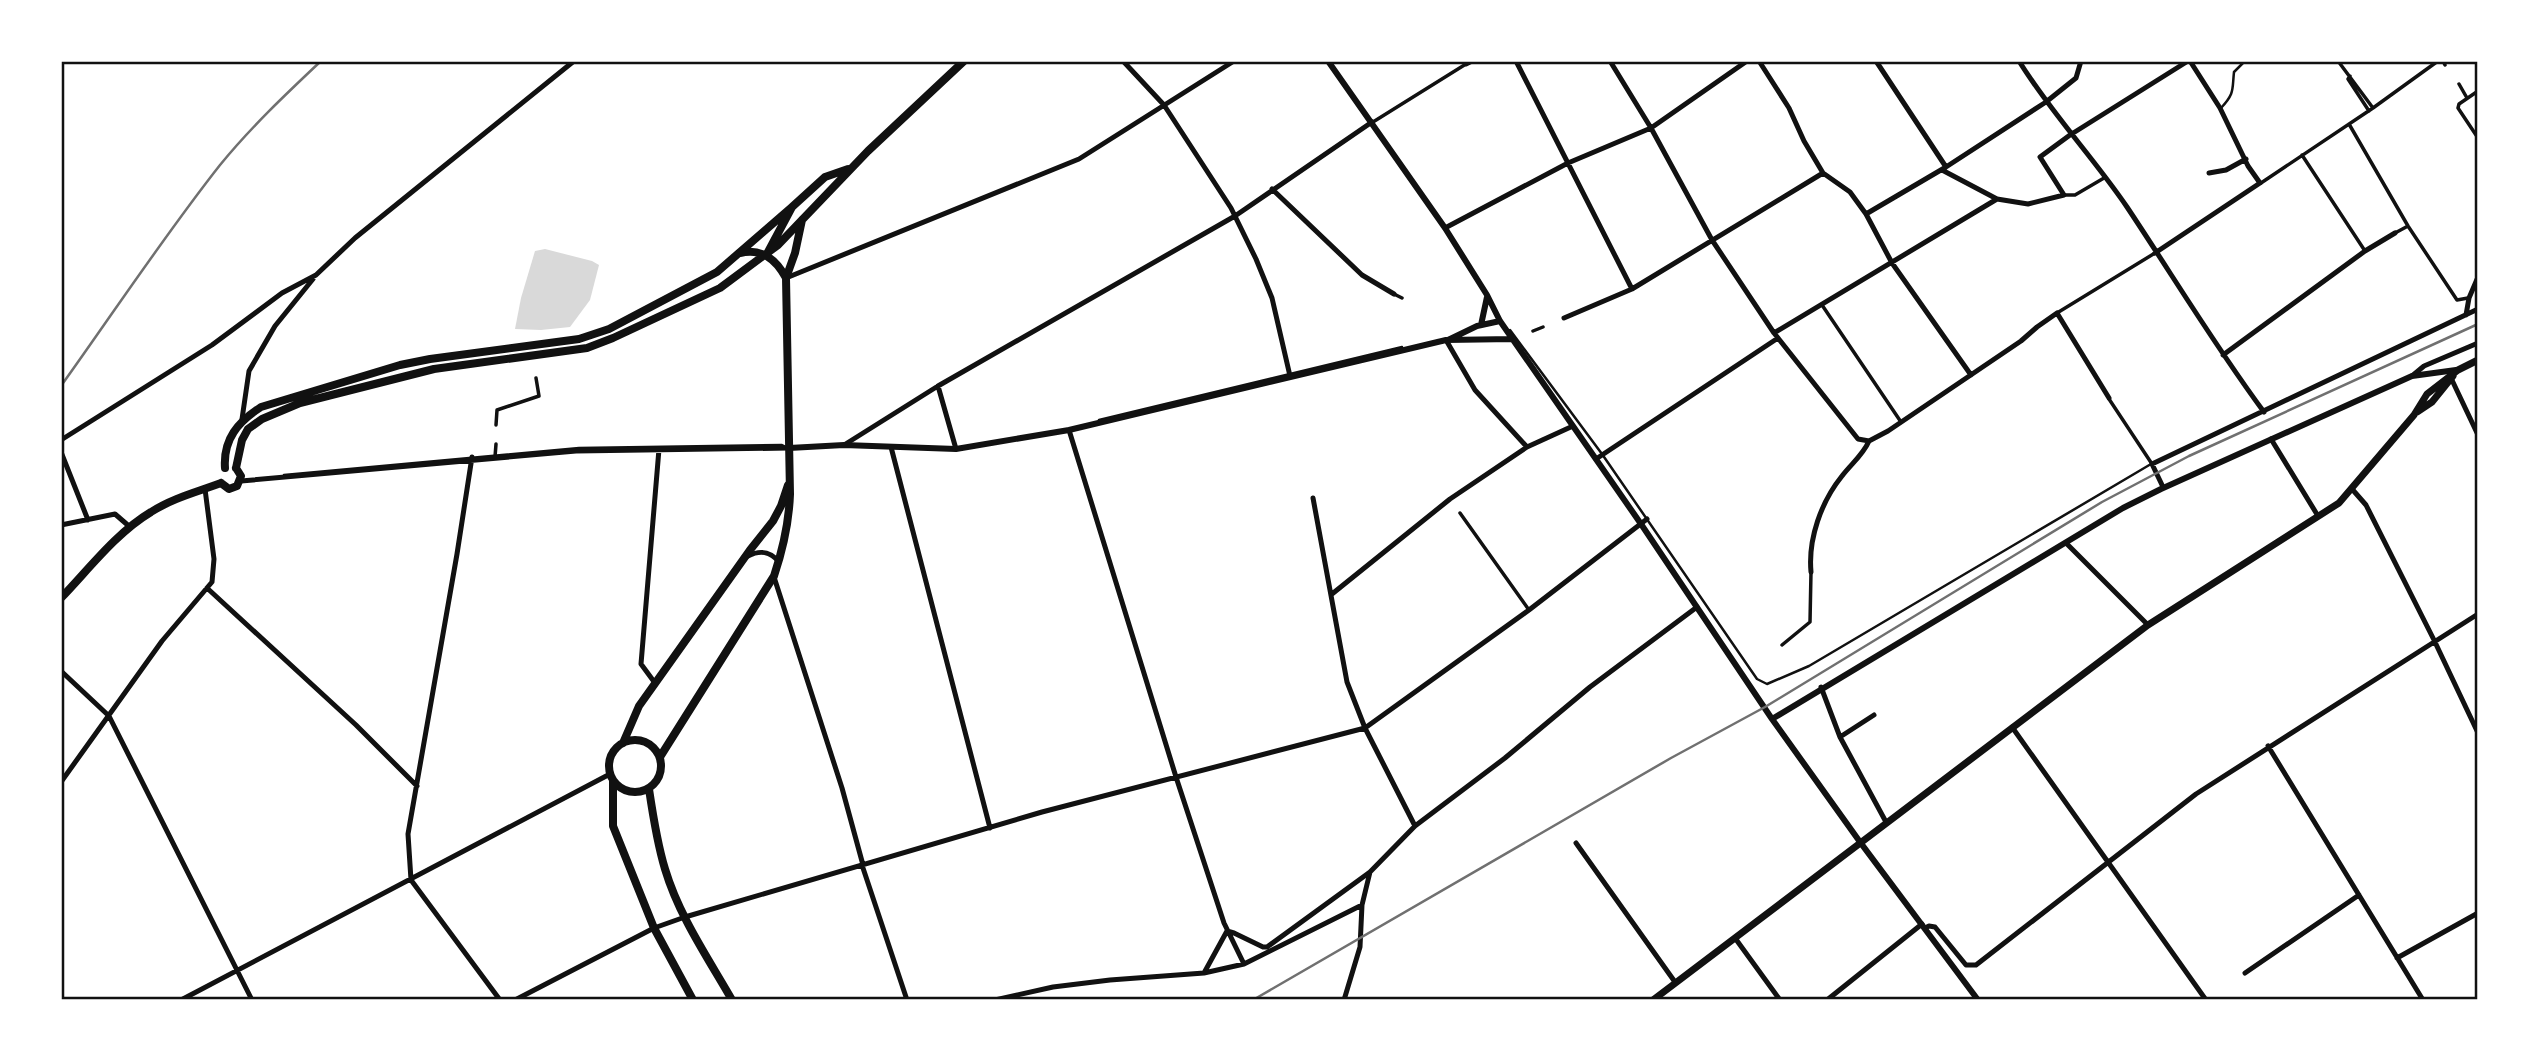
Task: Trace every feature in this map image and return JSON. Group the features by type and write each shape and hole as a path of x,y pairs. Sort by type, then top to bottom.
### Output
{"main road":[{"path":"851,168 825,177 740,253 703,281 609,329 593,335 400,365 268,405 242,419 228,440 225,468 220,474 221,483 226,488 232,488 243,481 236,468 247,429 262,419 300,403 434,369 596,345 712,293 767,255 851,168 964,61"},
{"path":"767,255 792,207"},
{"path":"660,757 774,576 779,562 789,519 786,278 802,220"},
{"path":"740,253 767,255 780,265 786,278"},
{"path":"1653,1000 2148,625 2339,503 2414,415 2427,394 2458,370 2478,360"},
{"path":"2414,415 2432,402 2458,370"},
{"path":"225,468 236,468"},
{"path":"693,1000 654,928 613,826 611,756 623,743 639,706 781,506 790,478"},
{"path":"61,598 130,527 148,513 176,498 221,483"},
{"path":"612,777 625,790 641,792 649,789 659,778 662,764 656,749 640,740 623,743"},
{"path":"649,789 665,870 685,917 732,1000"}],"street":[{"path":"242,419 249,372 275,326 316,275 355,238 574,61"},
{"path":"1124,61 1164,105 1235,216 1272,298 1290,374"},
{"path":"786,278 1079,159 1234,61"},
{"path":"1328,61 1445,228 1513,340 1644,522 1772,719 1978,1000"},
{"path":"1516,61 1632,289"},
{"path":"1610,61 1651,128 1712,240 1778,338 1849,429 1858,439 1869,441 1971,375 2057,313 2155,253 2442,62"},
{"path":"1445,228 1568,163 1651,128 1747,61"},
{"path":"1759,61 1789,108 1823,173 1850,192 1866,214 1892,263 1971,375"},
{"path":"1877,61 1944,168 1997,199 2028,204 2075,194 2104,178"},
{"path":"2019,61 2070,135 2126,206 2223,355 2264,412"},
{"path":"1866,214 1944,168 2046,102 2076,78 2081,61"},
{"path":"2064,195 2040,157 2070,135 2189,61 2220,108 2260,183"},
{"path":"2338,61 2371,109"},
{"path":"844,445 938,386 1235,216 1372,122 1469,63"},
{"path":"2459,84 2467,98"},
{"path":"2478,91 2459,104 2458,108 2478,138"},
{"path":"2349,124 2408,226 2457,300 2469,298"},
{"path":"2302,155 2365,251"},
{"path":"2209,173 2226,170 2246,159"},
{"path":"1564,318 1632,289 1823,173"},
{"path":"1272,189 1362,275 1402,298"},
{"path":"1774,332 1997,199"},
{"path":"2223,355 2365,251 2408,226"},
{"path":"61,440 212,345 282,293 316,275"},
{"path":"2466,315 2469,298 2478,277"},
{"path":"1481,325 1487,295"},
{"path":"1821,305 1901,422"},
{"path":"2152,464 2478,309"},
{"path":"2057,313 2164,487"},
{"path":"1446,341 1481,325 1500,321"},
{"path":"1533,331 1543,327"},
{"path":"1599,456 1778,338"},
{"path":"243,481 472,458 576,451 844,445 956,447 1069,430 1290,374 1446,341 1513,340"},
{"path":"1446,341 1475,390 1527,447"},
{"path":"1772,719 1821,687 2123,508 2412,376 2424,366 2478,343"},
{"path":"2412,376 2458,370"},
{"path":"496,425 497,410 539,396 536,378"},
{"path":"2451,378 2478,435"},
{"path":"938,386 956,447"},
{"path":"1332,594 1450,499 1527,447 1575,424"},
{"path":"1069,430 1176,777 1227,931 1244,964"},
{"path":"2271,439 2318,516"},
{"path":"1782,645 1810,622 1809,557 1819,515 1840,477 1866,449 1869,441"},
{"path":"495,444 495,456"},
{"path":"891,447 990,828"},
{"path":"655,683 641,664 659,448"},
{"path":"61,452 88,520"},
{"path":"472,458 408,834 411,880 500,1000"},
{"path":"61,782 162,640 207,588 214,575 205,489"},
{"path":"2352,489 2366,505 2478,733"},
{"path":"1313,498 1347,682 1365,728 1415,826"},
{"path":"1460,513 1529,610"},
{"path":"61,525 115,514 130,527"},
{"path":"515,1000 654,928 685,917 990,828 1365,728 1529,610 1644,522"},
{"path":"2066,543 2148,625"},
{"path":"744,558 763,552 772,555 779,562"},
{"path":"774,576 907,1000"},
{"path":"207,588 346,716 417,786"},
{"path":"1227,931 1267,947 1370,872 1415,826 1505,758 1590,687 1697,607"},
{"path":"1828,1000 1923,926 1935,927 1966,965 1976,965 2196,794 2478,614"},
{"path":"61,671 109,716 252,1000"},
{"path":"1821,687 1840,737 1886,822"},
{"path":"1840,737 1874,715"},
{"path":"2012,727 2206,1000"},
{"path":"2268,746 2423,1000"},
{"path":"181,1000 411,880 496,832 612,777"},
{"path":"1576,843 1675,982"},
{"path":"1345,1000 1361,937 1362,905 1370,872"},
{"path":"2245,973 2359,895"},
{"path":"995,1000 1053,987 1110,979 1204,973 1244,964 1362,905"},
{"path":"2397,958 2478,913"},
{"path":"1204,973 1227,931"},
{"path":"1735,938 1780,1000"}],"lane":[{"path":"2220,108 2234,90 2234,72 2245,61"},
{"path":"1500,321 1533,359 1575,424"},
{"path":"844,445 853,443 956,447 1069,427 1457,335"},
{"path":"1644,522 1757,679 1767,684 1808,666 2152,464"}],"shaded area":[{"path":"545,249 599,265 590,300 570,327 515,329 535,251"}],"railway":[{"path":"61,386 220,165 256,124 321,61"},
{"path":"1253,1000 1671,758 1765,707 2102,502 2189,456 2478,324"}]}
